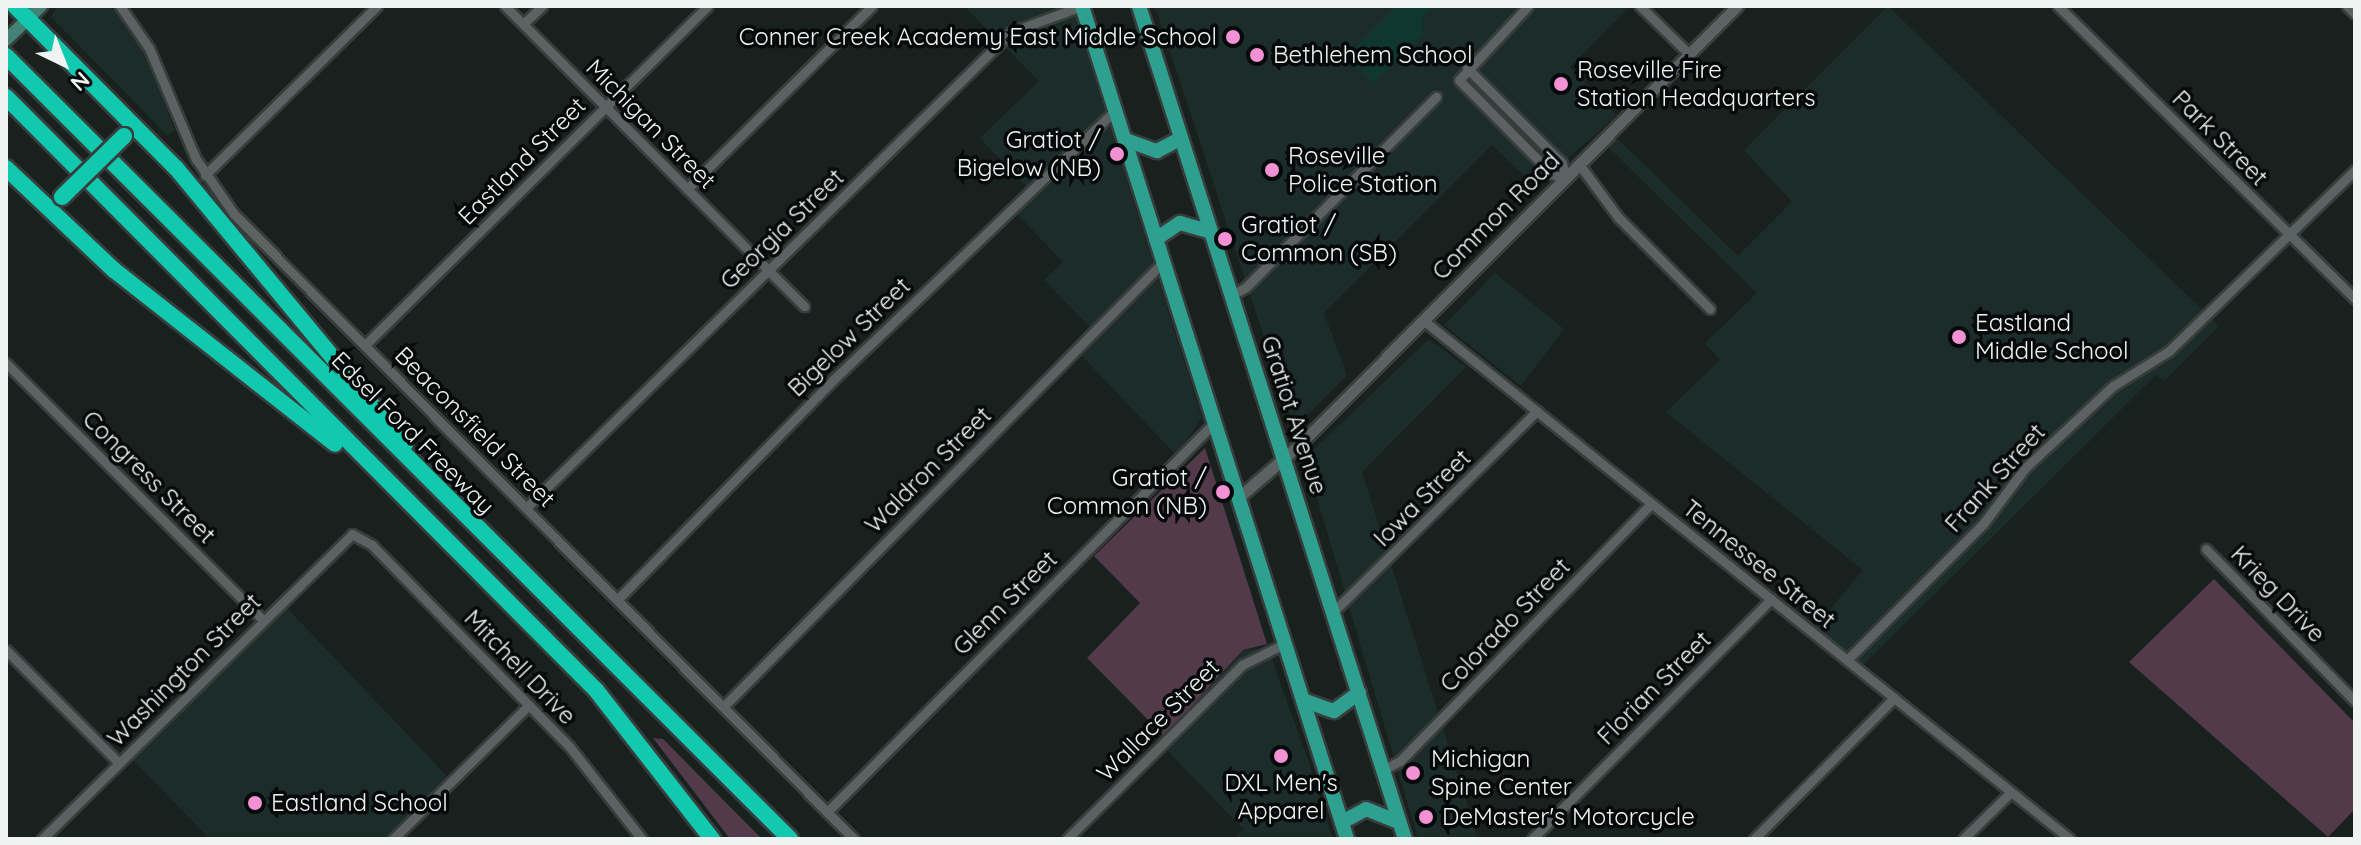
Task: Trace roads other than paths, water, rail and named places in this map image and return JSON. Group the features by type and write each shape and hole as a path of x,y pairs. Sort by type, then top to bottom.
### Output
{"highway":[{"path":"15,6 24,23 128,117 375,412 495,537 558,615"},
{"name":"Edsel Ford Freeway","path":"6,56 558,615 790,839"},
{"path":"6,97 596,690 712,839"},
{"path":"41,202 62,197 124,136 128,117"},
{"path":"6,168 134,286 396,492"}],"main road":[{"path":"6,40 41,6"},
{"path":"1082,6 1347,839"},
{"name":"Gratiot Avenue","path":"1139,6 1405,839"},
{"path":"1126,140 1157,151 1181,138"},
{"path":"1156,239 1180,223 1211,232"},
{"path":"1303,700 1334,711 1359,693"},
{"path":"1342,822 1366,809 1399,822"}],"street":[{"name":"Beaconsfield Street","path":"120,6 149,48 205,175 234,214 854,839"},
{"path":"205,175 377,6"},
{"name":"Michigan Street","path":"505,6 804,306"},
{"path":"523,24 542,6"},
{"name":"Eastland Street","path":"365,345 708,6"},
{"path":"687,189 872,6"},
{"name":"Georgia Street","path":"526,508 1011,32 1082,6"},
{"path":"1528,6 1459,80 1552,174 1566,179"},
{"path":"1640,6 1688,53"},
{"name":"Common Road","path":"1238,498 1423,320 1737,6"},
{"name":"Park Street","path":"2058,6 2355,299"},
{"path":"2347,6 2355,14"},
{"path":"1467,68 1562,163 1566,179"},
{"path":"1230,296 1246,287 1436,97"},
{"name":"Bigelow Street","path":"617,600 833,380 1116,110"},
{"path":"1579,164 1618,217 1710,309"},
{"name":"Frank Street","path":"1847,660 1983,524 2025,468 2113,386 2169,351 2355,170"},
{"name":"Waldron Street","path":"723,707 1163,262"},
{"name":"Tennessee Street","path":"1423,320 2070,839"},
{"name":"Congress Street","path":"6,363 263,620"},
{"name":"Iowa Street","path":"1334,611 1537,411"},
{"name":"Glenn Street","path":"827,812 1214,423"},
{"name":"Colorado Street","path":"1383,770 1400,761 1651,504"},
{"name":"Washington Street","path":"42,839 263,620 357,534"},
{"name":"Mitchell Drive","path":"357,534 529,705 642,839"},
{"name":"Krieg Drive","path":"2206,549 2355,701"},
{"name":"Florian Street","path":"1532,839 1771,599"},
{"name":"Wallace Street","path":"1067,839 1242,665 1286,643"},
{"path":"6,650 119,763"},
{"path":"1754,839 1894,698"},
{"path":"393,839 529,705"},
{"path":"1963,839 2011,792"}],"place":[{"name":"Conner Creek Academy East Middle School","path":"1233,37"},
{"name":"Bethlehem School","path":"1257,55"},
{"name":"Roseville Fire Station Headquarters","path":"1561,84"},
{"name":"Gratiot / Bigelow (NB)","path":"1117,154"},
{"name":"Roseville Police Station","path":"1272,170"},
{"name":"Gratiot / Common (SB)","path":"1225,239"},
{"name":"Eastland Middle School","path":"1959,337"},
{"name":"Gratiot / Common (NB)","path":"1223,492"},
{"name":"DXL Men's Apparel","path":"1281,756"},
{"name":"Michigan Spine Center","path":"1413,773"},
{"name":"Eastland School","path":"255,803"},
{"name":"DeMaster's Motorcycle","path":"1426,817"}]}
